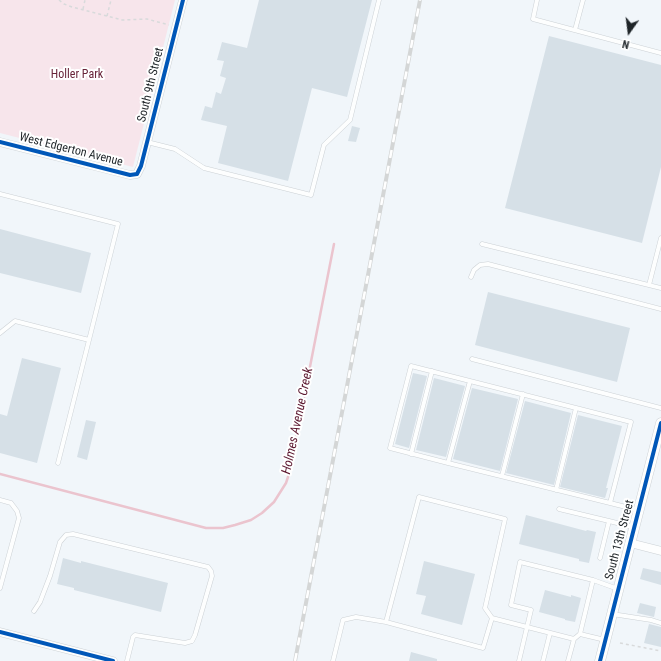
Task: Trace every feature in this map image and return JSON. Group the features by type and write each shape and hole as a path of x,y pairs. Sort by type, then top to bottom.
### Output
{"street":[{"name":"South 9th Street","path":"137,174 141,166 183,0"},
{"name":"West Edgerton Avenue","path":"0,142 130,175 137,174"},
{"name":"South 13th Street","path":"600,661 661,423"},
{"path":"630,543 661,551"},
{"path":"0,632 113,661"}],"lane":[{"path":"147,142 175,149 204,168 311,195 324,146 350,120 379,0"},
{"path":"537,0 533,19 661,53"},
{"path":"575,30 583,0"},
{"path":"0,194 118,224 58,463"},
{"path":"649,285 661,238"},
{"path":"482,244 661,288"},
{"path":"471,277 474,270 480,266 488,264 661,309"},
{"path":"0,333 15,321 89,340"},
{"path":"472,359 661,408"},
{"path":"610,503 631,422 411,366 390,448 411,454 638,510"},
{"path":"411,454 432,371"},
{"path":"448,463 470,381"},
{"path":"502,476 523,394"},
{"path":"556,490 576,408"},
{"path":"386,622 419,497 506,519 485,608 492,618 574,639"},
{"path":"0,500 11,503 17,511 19,518 0,588"},
{"path":"559,509 634,527"},
{"path":"600,558 609,521"},
{"path":"34,612 40,602 50,576 60,542 66,535 73,534 208,567 212,576 192,641 185,643 135,636 133,637 128,661"},
{"path":"519,661 531,610 511,605 520,562 593,580 618,589"},
{"path":"568,661 574,639 580,634 593,580"},
{"path":"612,614 661,623"},
{"path":"333,661 343,620 356,617 386,622 483,648 492,618"},
{"path":"543,661 550,633"},
{"path":"580,634 605,640"}],"path":[{"path":"59,0 64,4 122,20 146,19 176,27"},
{"path":"83,9 85,0"},
{"path":"107,16 111,0"},
{"path":"620,643 661,651"}],"green space":[{"name":"Holler Park","path":"0,0 175,0 133,167 0,133"}],"building":[{"path":"259,0 372,0 347,97 312,88 288,181 218,163 227,126 201,120 205,106 212,108 216,92 221,94 226,78 220,76 224,61 217,60 222,42 247,48"},
{"path":"549,36 661,65 661,167 642,243 505,208"},
{"path":"352,126 360,128 356,142 348,141"},
{"path":"0,229 91,253 81,293 0,273"},
{"path":"488,292 630,328 617,382 475,345"},
{"path":"22,358 61,368 37,463 0,453 0,414 7,416"},
{"path":"413,373 427,376 409,448 395,444"},
{"path":"434,378 465,386 446,457 416,450"},
{"path":"472,388 518,399 500,471 453,459"},
{"path":"525,401 571,413 554,485 506,473"},
{"path":"578,415 622,426 606,488 608,488 605,498 560,487"},
{"path":"86,420 96,422 87,460 77,457"},
{"path":"526,515 586,531 596,532 589,563 579,561 579,559 519,544"},
{"path":"63,558 81,563 81,561 168,583 161,612 74,590 74,588 57,584"},
{"path":"424,561 475,574 462,625 421,614 426,596 416,594"},
{"path":"643,568 661,572 661,585 640,579"},
{"path":"545,590 581,598 575,622 539,612"},
{"path":"640,603 656,607 654,617 637,613"},
{"path":"649,624 661,627 661,647 644,643"},
{"path":"411,652 437,659 437,661 409,661"}],"waterway":[{"name":"Holmes Avenue Creek","path":"0,474 206,528 223,528 235,525 251,520 262,513 274,502 286,483 289,474 334,244"}],"railway":[{"path":"295,661 420,0"}],"cycle path":[{"path":"0,142 130,175 137,174 141,166 183,0"},
{"path":"600,661 661,423"},
{"path":"0,632 113,661"}]}
